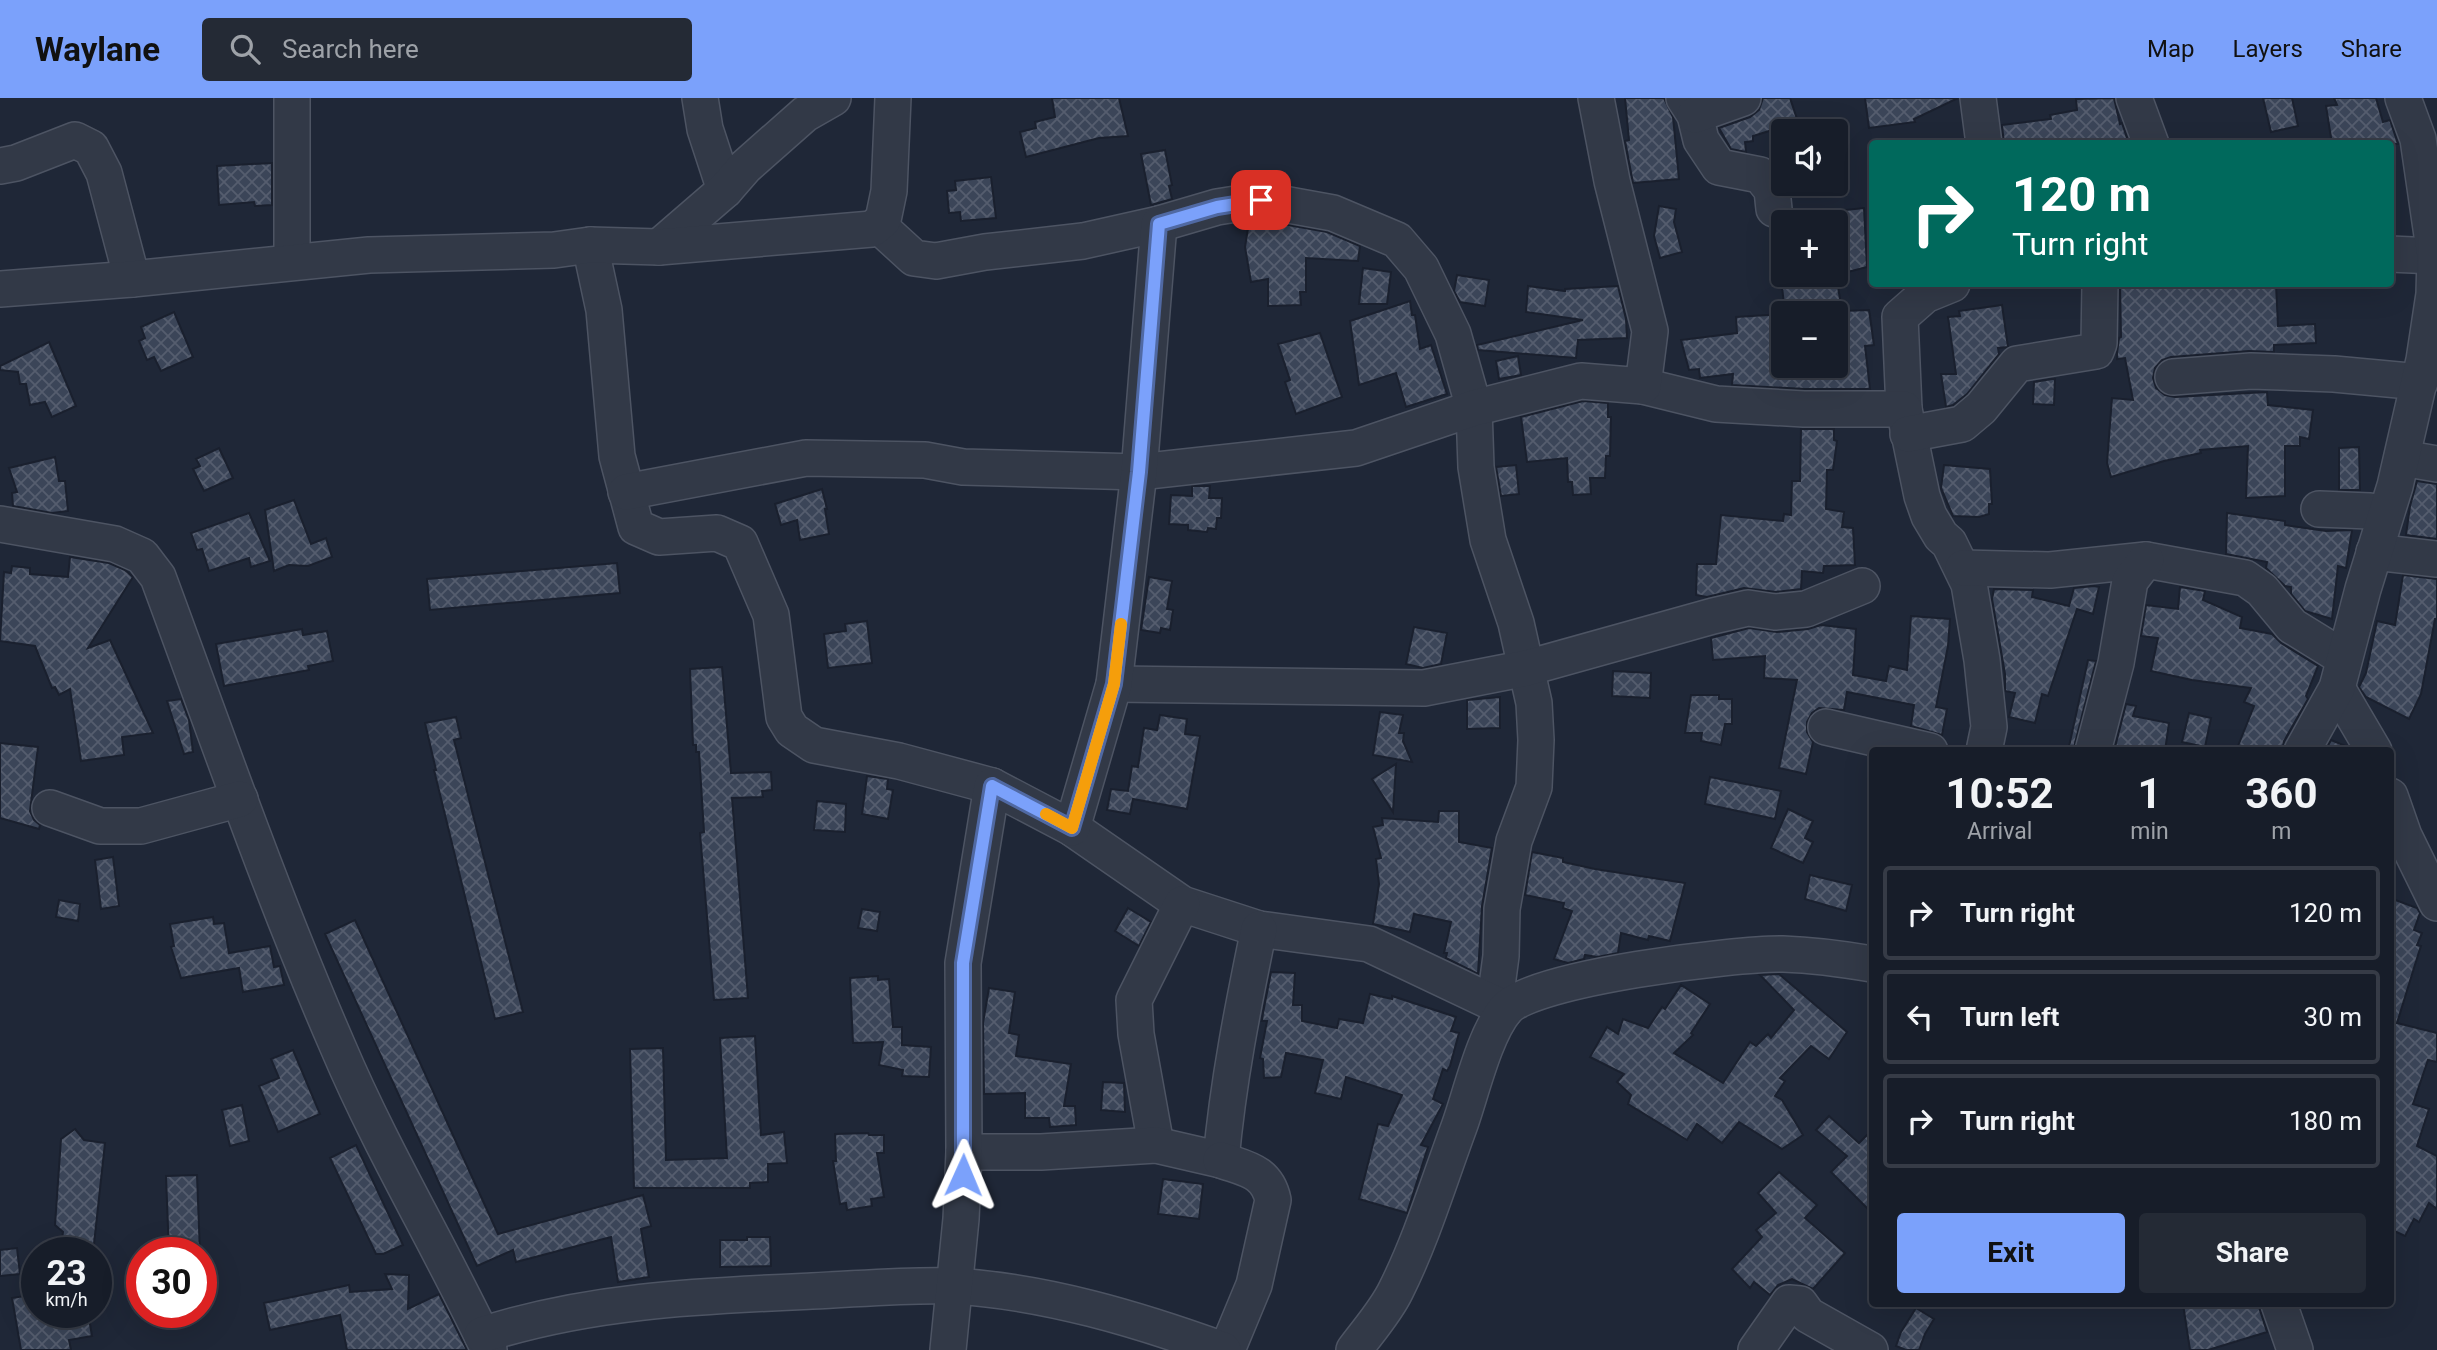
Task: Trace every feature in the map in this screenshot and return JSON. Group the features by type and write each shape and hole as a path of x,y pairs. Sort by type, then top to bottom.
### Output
{"street":[{"path":"292,98 292,262"},
{"path":"701,98 705,129 725,190"},
{"path":"659,247 725,190 745,167 805,114 833,98"},
{"path":"0,289 132,279 369,255 554,250 590,245 659,247 865,230 879,226 886,213 893,98"},
{"path":"1596,98 1612,181 1650,331 1643,386"},
{"path":"1743,98 1689,106 1701,140 1719,167 1760,175 1772,190 1774,209"},
{"path":"1978,98 1983,140"},
{"path":"2134,98 2150,140"},
{"path":"2304,747 2341,673 2402,458 2420,382 2434,294 2435,256 2418,139 2403,98"},
{"path":"0,166 16,163 75,140 91,148 104,173 132,279"},
{"path":"879,226 915,258 936,261 985,252 1083,241 1159,224 1217,207 1261,200 1333,213 1397,240 1421,268 1453,334 1474,408 1476,467 1488,540 1516,623 1534,703 1534,787 1514,841 1502,909 1497,986 1506,1009"},
{"path":"1072,828 1114,684 1139,472 1159,224"},
{"path":"590,245 604,310 617,456 636,527 659,537 717,533 740,543 771,615 784,718 792,730 814,745 900,761 992,786 1072,828 1182,904 1259,929 1369,944 1506,1009"},
{"path":"2394,254 2435,256"},
{"path":"1945,287 1925,295 1899,317 1906,421 1922,496 1930,516 1941,536 1949,543 1969,584 1982,660 1989,727 1985,747"},
{"path":"625,492 806,458 925,460 963,467 1139,472 1356,449 1474,408 1581,381 1643,386 1716,404 1804,409 1906,421 1962,424 1981,408 2017,364 2096,351 2099,343 2100,287"},
{"path":"2174,377 2251,371 2334,374 2420,382"},
{"path":"2402,458 2437,464"},
{"path":"2319,509 2370,511 2385,516"},
{"path":"0,524 115,544 142,556 158,577 240,799 338,1049 376,1130 486,1343 550,1316 610,1305 686,1296 954,1286 1031,1296 1135,1320 1225,1350 1254,1285 1273,1200 1265,1180 1254,1172 1221,1160 1156,1145 1041,1152 964,1152"},
{"path":"2374,552 2437,559"},
{"path":"1963,568 2050,570 2146,560 2245,578 2262,590 2292,626 2341,673 2372,747"},
{"path":"2094,747 2116,663 2130,581 2146,560"},
{"path":"1114,684 1424,688 1527,668 1713,615 1748,608 1775,612 1805,609 1862,586"},
{"path":"1826,727 1913,747"},
{"path":"948,1350 961,1219 964,1152 963,963 992,786"},
{"path":"50,808 100,826 141,826 240,799"},
{"path":"2394,825 2397,847 2437,903"},
{"path":"2397,847 2437,844"},
{"path":"1156,1145 1136,1034 1134,1000 1182,904"},
{"path":"1221,1160 1235,1048 1259,929"},
{"path":"1354,1350 1395,1292 1441,1176 1483,1054 1506,1009 1529,995 1570,984 1632,970 1718,957 1784,954 1869,964"},
{"path":"1756,1350 1789,1303 1800,1304 1808,1315 1870,1350"},
{"path":"2280,1307 2295,1350"}],"building":[{"path":"1052,98 1119,98 1128,136 1099,138 1026,157 1020,132 1036,128 1035,122 1055,117"},
{"path":"1625,98 1664,98 1673,117 1679,179 1633,183 1625,141 1629,140"},
{"path":"1763,98 1790,98 1797,119 1771,119 1771,130 1753,136 1753,141 1745,142 1746,152 1731,149 1719,128 1750,117 1759,110"},
{"path":"1865,98 1958,98 1914,119 1915,122 1869,128"},
{"path":"2114,98 2120,124 2122,123 2128,140 2004,140 2002,125 2051,119 2050,115 2077,110 2076,99"},
{"path":"2263,98 2292,98 2298,126 2271,132"},
{"path":"2334,98 2376,98 2383,122 2390,120 2398,144 2394,144 2394,140 2331,140 2326,106 2337,105"},
{"path":"1165,150 1172,199 1151,205 1141,154"},
{"path":"272,163 272,205 255,206 254,202 219,205 217,166"},
{"path":"991,177 996,218 961,221 960,212 949,213 947,191 956,190 955,181"},
{"path":"1659,206 1676,209 1674,222 1682,252 1660,258 1654,236"},
{"path":"1864,208 1867,267 1848,272 1848,210 1845,210"},
{"path":"1261,220 1327,232 1360,246 1358,261 1306,258 1306,292 1300,292 1301,305 1268,306 1268,279 1251,282 1245,247 1249,222"},
{"path":"1363,268 1391,272 1387,304 1359,304"},
{"path":"1457,275 1489,280 1485,306 1460,302 1454,291"},
{"path":"1528,286 1565,291 1618,286 1626,319 1627,338 1578,340 1576,358 1478,350 1477,345 1583,320 1526,312"},
{"path":"1782,287 1838,287 1840,301 1784,301"},
{"path":"2120,287 2276,287 2278,326 2315,324 2316,343 2274,345 2274,352 2249,351 2171,357 2162,360 2155,368 2153,378 2156,388 2165,395 2175,397 2267,392 2268,405 2313,410 2309,439 2300,437 2300,446 2285,446 2285,496 2246,498 2248,446 2200,450 2201,453 2111,477 2107,463 2112,398 2133,400 2125,358 2117,359 2121,337"},
{"path":"1410,301 1420,349 1431,345 1447,394 1406,407 1396,373 1359,385 1350,321"},
{"path":"2002,305 2008,347 1998,348 1999,354 1967,394 1946,407 1941,374 1956,374 1948,317 1960,316 1959,311"},
{"path":"1869,310 1874,345 1865,346 1870,389 1732,385 1733,374 1700,378 1699,369 1689,370 1681,340 1737,333 1736,317 1771,315 1771,378 1848,378 1848,311"},
{"path":"174,312 193,357 161,371 154,357 147,360 139,341 145,338 141,327"},
{"path":"1320,333 1342,397 1296,414 1285,382 1290,380 1278,344"},
{"path":"49,342 76,406 52,417 45,402 30,405 26,384 20,384 18,372 0,370 0,366"},
{"path":"1518,356 1521,375 1499,379 1496,361"},
{"path":"2055,379 2054,405 2033,404 2034,382"},
{"path":"1583,401 1608,403 1608,417 1611,417 1610,456 1606,456 1605,478 1590,478 1591,494 1573,495 1572,482 1568,482 1567,458 1527,462 1521,417"},
{"path":"1801,429 1834,429 1834,440 1837,441 1833,470 1827,470 1826,509 1844,512 1842,527 1853,528 1855,565 1824,566 1823,573 1802,571 1801,589 1776,592 1744,588 1707,597 1696,595 1697,564 1716,564 1721,515 1783,521 1784,514 1791,515 1792,481 1800,481"},
{"path":"2359,447 2360,490 2339,490 2339,448"},
{"path":"219,448 233,478 204,491 193,469 200,466 196,459"},
{"path":"55,457 59,481 65,481 68,511 52,513 13,506 12,493 17,492 9,468"},
{"path":"1516,465 1519,494 1501,496 1496,467"},
{"path":"1944,465 1990,469 1992,504 1989,504 1989,514 1979,517 1953,516 1941,488"},
{"path":"2417,481 2437,484 2437,539 2406,535"},
{"path":"1192,486 1210,486 1209,498 1222,498 1221,518 1217,518 1216,529 1208,528 1207,532 1188,530 1188,525 1169,524 1171,495 1192,496"},
{"path":"822,489 829,534 800,540 797,520 781,525 775,504"},
{"path":"294,500 311,544 326,538 332,557 308,566 289,565 274,571 265,510"},
{"path":"249,513 270,561 251,567 249,558 209,571 202,549 197,550 191,533"},
{"path":"2227,513 2285,521 2285,525 2326,531 2352,530 2346,568 2338,566 2332,619 2305,611 2291,594 2291,587 2285,586 2266,568 2267,562 2226,554"},
{"path":"70,557 109,563 133,577 88,648 110,640 153,733 122,737 124,755 81,761 70,689 59,695 55,687 52,688 35,646 0,641 4,572 11,573 12,566 30,568 30,574 68,577"},
{"path":"617,563 620,593 430,610 427,579"},
{"path":"2403,575 2437,579 2437,619 2421,694 2409,719 2366,697 2359,687 2366,673 2377,621 2395,625"},
{"path":"1149,577 1172,581 1167,609 1173,610 1170,630 1161,628 1160,633 1141,630"},
{"path":"2099,587 2093,614 2077,609 2048,696 2042,694 2035,723 2009,717 2015,693 2005,691 2005,674 1992,599 1994,589 2033,590 2032,597 2069,606 2074,588"},
{"path":"2180,587 2205,591 2203,600 2242,617 2240,628 2272,634 2281,643 2318,666 2306,696 2308,699 2283,747 2238,747 2254,706 2244,702 2251,688 2151,671 2158,638 2141,636 2146,605 2178,609"},
{"path":"1911,616 1950,619 1948,646 1936,707 1947,709 1942,735 1911,726 1914,705 1847,692 1844,710 1819,708 1807,722 1807,732 1813,742 1806,774 1779,768 1797,680 1764,678 1765,656 1713,660 1711,638 1749,628 1777,632 1821,625 1856,629 1853,675 1886,681 1889,666 1907,670"},
{"path":"867,621 872,663 828,668 824,634 846,631 845,624"},
{"path":"1414,627 1447,633 1441,664 1423,668 1406,664"},
{"path":"302,629 303,635 327,631 333,661 308,666 309,670 224,686 216,644"},
{"path":"2088,660 2096,661 2074,747 2069,747"},
{"path":"722,667 731,773 771,772 772,790 762,791 763,797 732,798 748,998 714,1000 700,833 704,832 699,752 696,752 696,745 693,745 690,669"},
{"path":"1613,671 1651,673 1650,698 1612,696"},
{"path":"1691,695 1719,695 1719,699 1732,699 1732,724 1725,724 1721,745 1701,741 1702,733 1685,733"},
{"path":"1500,697 1500,728 1467,729 1467,700"},
{"path":"181,699 189,720 193,752 184,754 167,701"},
{"path":"2126,704 2136,706 2133,716 2169,723 2166,747 2115,747"},
{"path":"1380,712 1403,715 1399,733 1404,733 1403,741 1412,762 1373,755"},
{"path":"2189,713 2211,718 2205,747 2182,742"},
{"path":"1160,715 1187,719 1185,734 1200,736 1187,809 1133,799 1130,814 1107,810 1111,789 1128,791 1132,766 1138,767 1144,728 1157,730"},
{"path":"456,717 461,738 454,740 523,1012 495,1019 425,723"},
{"path":"2331,740 2348,747 2327,747"},
{"path":"0,743 38,747 30,811 40,825 39,829 0,818"},
{"path":"1396,764 1393,812 1372,779"},
{"path":"867,776 888,779 887,789 893,790 888,819 862,814"},
{"path":"1710,777 1781,791 1775,819 1705,804"},
{"path":"817,801 846,804 845,832 814,830"},
{"path":"1788,809 1813,821 1805,838 1813,842 1803,863 1771,848"},
{"path":"1439,811 1459,811 1459,842 1492,848 1482,906 1478,974 1446,958 1447,953 1444,953 1451,922 1414,914 1410,932 1373,924 1379,884 1376,859 1381,858 1373,827 1383,825 1382,818 1438,822"},
{"path":"1532,852 1563,858 1563,862 1595,869 1685,883 1670,941 1649,936 1648,940 1621,933 1618,953 1597,957 1585,955 1584,959 1568,963 1554,959 1572,911 1563,908 1564,903 1525,895"},
{"path":"113,857 119,906 101,909 95,860"},
{"path":"1810,875 1852,885 1846,911 1805,899"},
{"path":"2394,899 2417,908 2420,913 2414,930 2422,933 2417,945 2421,946 2397,1023 2437,1033 2437,1062 2428,1060 2413,1104 2429,1109 2417,1146 2437,1156 2437,1209 2429,1203 2419,1222 2414,1219 2405,1236 2394,1231"},
{"path":"59,900 80,904 78,921 56,917"},
{"path":"1128,908 1151,922 1139,946 1115,931"},
{"path":"862,909 880,912 877,931 858,928"},
{"path":"213,917 214,924 224,923 229,953 270,946 274,967 280,966 284,985 243,992 239,968 181,978 171,947 174,946 170,924"},
{"path":"355,920 498,1234 643,1195 651,1226 641,1229 649,1277 618,1282 611,1237 516,1262 513,1250 477,1266 325,934"},
{"path":"1271,972 1295,973 1293,1005 1302,1005 1302,1021 1337,1028 1339,1019 1363,1023 1370,994 1392,999 1392,996 1456,1017 1451,1031 1459,1033 1450,1066 1447,1071 1443,1069 1433,1099 1443,1104 1421,1145 1428,1147 1407,1213 1359,1199 1378,1124 1388,1126 1402,1095 1346,1077 1341,1099 1315,1093 1323,1060 1286,1053 1281,1077 1264,1078 1263,1059 1260,1058 1267,1021 1262,1021"},
{"path":"1779,974 1847,1032 1829,1059 1811,1046 1780,1078 1785,1081 1775,1096 1782,1100 1803,1135 1782,1149 1739,1122 1722,1143 1697,1124 1687,1140 1628,1104 1631,1095 1617,1082 1624,1074 1590,1057 1607,1027 1618,1034 1623,1019 1648,1028 1681,985 1710,1004 1691,1033 1693,1035 1674,1053 1723,1083 1750,1042 1756,1046 1768,1034 1771,1038 1794,1010 1760,975"},
{"path":"878,976 878,980 889,979 893,1027 902,1027 902,1045 931,1047 929,1077 902,1076 903,1070 879,1065 883,1042 853,1043 850,978"},
{"path":"989,988 1015,992 1009,1033 1019,1035 1016,1056 1071,1064 1064,1106 1075,1106 1076,1125 1050,1127 1049,1118 1025,1118 1025,1093 984,1094 983,1023"},
{"path":"755,1036 761,1135 784,1132 787,1163 768,1164 768,1182 750,1183 750,1188 634,1188 630,1049 663,1048 666,1160 727,1158 720,1038"},
{"path":"293,1050 320,1114 278,1132 259,1086 279,1078 271,1059"},
{"path":"1103,1082 1124,1083 1125,1112 1101,1110"},
{"path":"242,1105 249,1141 230,1146 222,1110"},
{"path":"1829,1116 1859,1143 1869,1133 1869,1210 1831,1172 1847,1156 1816,1130"},
{"path":"75,1129 84,1140 105,1143 95,1237 62,1237 63,1232 55,1225 61,1139"},
{"path":"835,1134 884,1135 884,1153 877,1153 884,1197 871,1199 872,1206 847,1210 846,1203 840,1204 833,1161 836,1161"},
{"path":"356,1145 403,1245 383,1254 376,1254 330,1158"},
{"path":"1779,1172 1817,1205 1805,1218 1845,1253 1813,1289 1792,1279 1778,1285 1770,1295 1754,1282 1750,1288 1732,1269 1762,1237 1756,1230 1776,1213 1758,1193"},
{"path":"197,1175 199,1237 168,1237 166,1176"},
{"path":"1163,1179 1203,1184 1199,1219 1158,1214"},
{"path":"747,1237 770,1237 771,1266 720,1267 720,1240 747,1240"},
{"path":"17,1248 20,1274 0,1276 0,1250"},
{"path":"385,1274 409,1275 408,1309 439,1294 467,1350 347,1350 340,1315 270,1330 264,1303 349,1285 350,1292 392,1289"},
{"path":"21,1297 21,1328 91,1328 92,1336 69,1340 71,1350 21,1350 12,1298"},
{"path":"2183,1307 2259,1307 2267,1332 2208,1350 2190,1350"},
{"path":"1916,1308 1934,1319 1919,1350 1906,1350 1896,1346"}],"slow traffic":[{"path":"1046,814 1072,828 1114,684 1121,624"}],"route":[{"path":"963,1175 963,963 992,786 1072,828 1114,684 1139,472 1159,224 1217,207 1261,200"}]}
